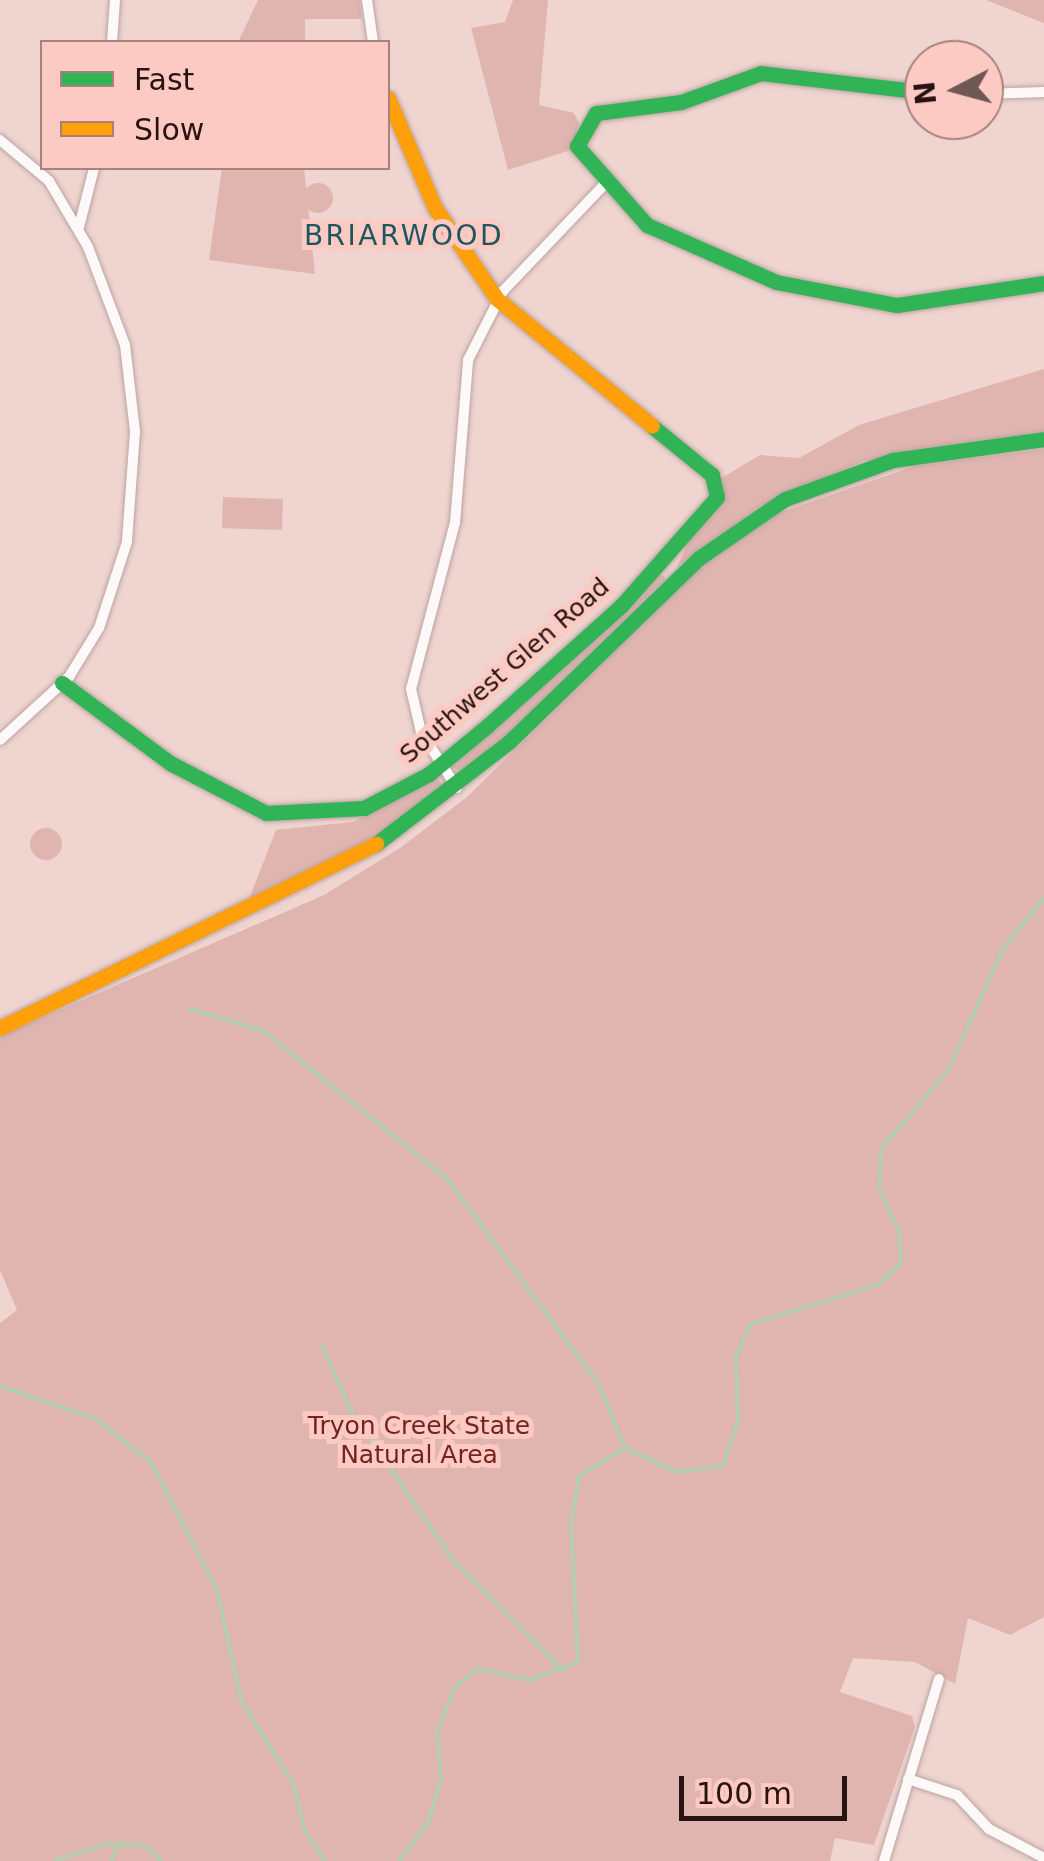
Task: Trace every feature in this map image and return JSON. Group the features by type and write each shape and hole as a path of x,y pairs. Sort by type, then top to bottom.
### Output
{"street":[{"path":"112,40 115,0"},
{"path":"367,0 373,40"},
{"path":"904,89 780,72 681,102 596,113 577,146 604,185 684,247 843,299 921,305 1044,283"},
{"path":"1004,93 1044,92"},
{"path":"390,103 436,208 497,299"},
{"path":"0,140 40,170 79,228 125,345 133,489 106,610 62,683 0,740"},
{"path":"79,228 94,170"},
{"path":"457,788 416,720 412,679 454,524 465,371 497,299 604,185"},
{"name":"Southwest Glen Road","path":"62,683 170,763 266,812 364,808 440,765 635,591 717,497 712,475 497,299"},
{"path":"0,1028 322,878 457,788 699,558 785,499 894,460 1044,439"},
{"path":"884,1861 939,1680"},
{"path":"908,1779 956,1796 989,1829 1044,1859"}],"green space":[{"path":"258,0 360,0 362,19 305,19 305,40 239,40"},
{"path":"513,0 548,0 539,105 574,113 579,123 571,150 508,170 471,28 505,22"},
{"path":"986,0 1044,0 1044,23"},
{"path":"222,170 304,170 315,274 209,260"},
{"path":"318,183 329,187 333,198 329,209 318,213 307,209 303,198 307,187"},
{"path":"1044,369 1044,433 863,461 761,506 677,567 715,482 760,455 799,458 859,425"},
{"name":"Tryon Creek State Natural Area","path":"1044,449 1044,1617 1010,1635 968,1618 955,1684 915,1662 853,1658 840,1692 912,1716 915,1727 874,1845 835,1838 830,1861 0,1861 0,1323 17,1310 0,1270 0,1036 324,895 400,848 467,797 703,565 779,513 915,466"},
{"path":"223,497 283,499 282,530 222,528"},
{"path":"659,571 666,579 466,774 448,765"},
{"path":"437,776 444,790 397,827 245,909 276,830 353,822"},
{"path":"46,828 57,833 62,844 57,855 46,860 35,855 30,844 35,833"}],"waterway":[{"path":"399,1861 428,1823 441,1779 437,1732 455,1687 478,1669 529,1680 578,1662 571,1525 579,1476 625,1448 677,1472 723,1466 738,1420 736,1357 751,1324 878,1285 901,1263 899,1231 879,1188 881,1149 949,1069 1001,952 1044,898"},
{"path":"190,1009 264,1031 448,1180 599,1385 625,1448"},
{"path":"322,1346 352,1412 453,1560 564,1671"},
{"path":"0,1386 96,1419 151,1462 217,1590 241,1700 294,1785 304,1829 325,1861"},
{"path":"54,1861 106,1844 143,1845 162,1861"},
{"path":"112,1861 117,1847"}],"traffic: fast":[{"path":"904,90 761,73 681,102 596,113 577,146 647,225 776,282 897,305 1044,283"},
{"path":"62,683 170,763 266,813 364,808 429,774 486,727 621,606 717,497 712,475 652,426"},
{"path":"376,844 509,742 699,558 785,499 893,460 1044,439"}],"traffic: slow":[{"path":"390,103 435,208 497,299 652,426"},
{"path":"0,1028 376,844"}],"district":[{"name":"BRIARWOOD","path":"404,236"}]}
